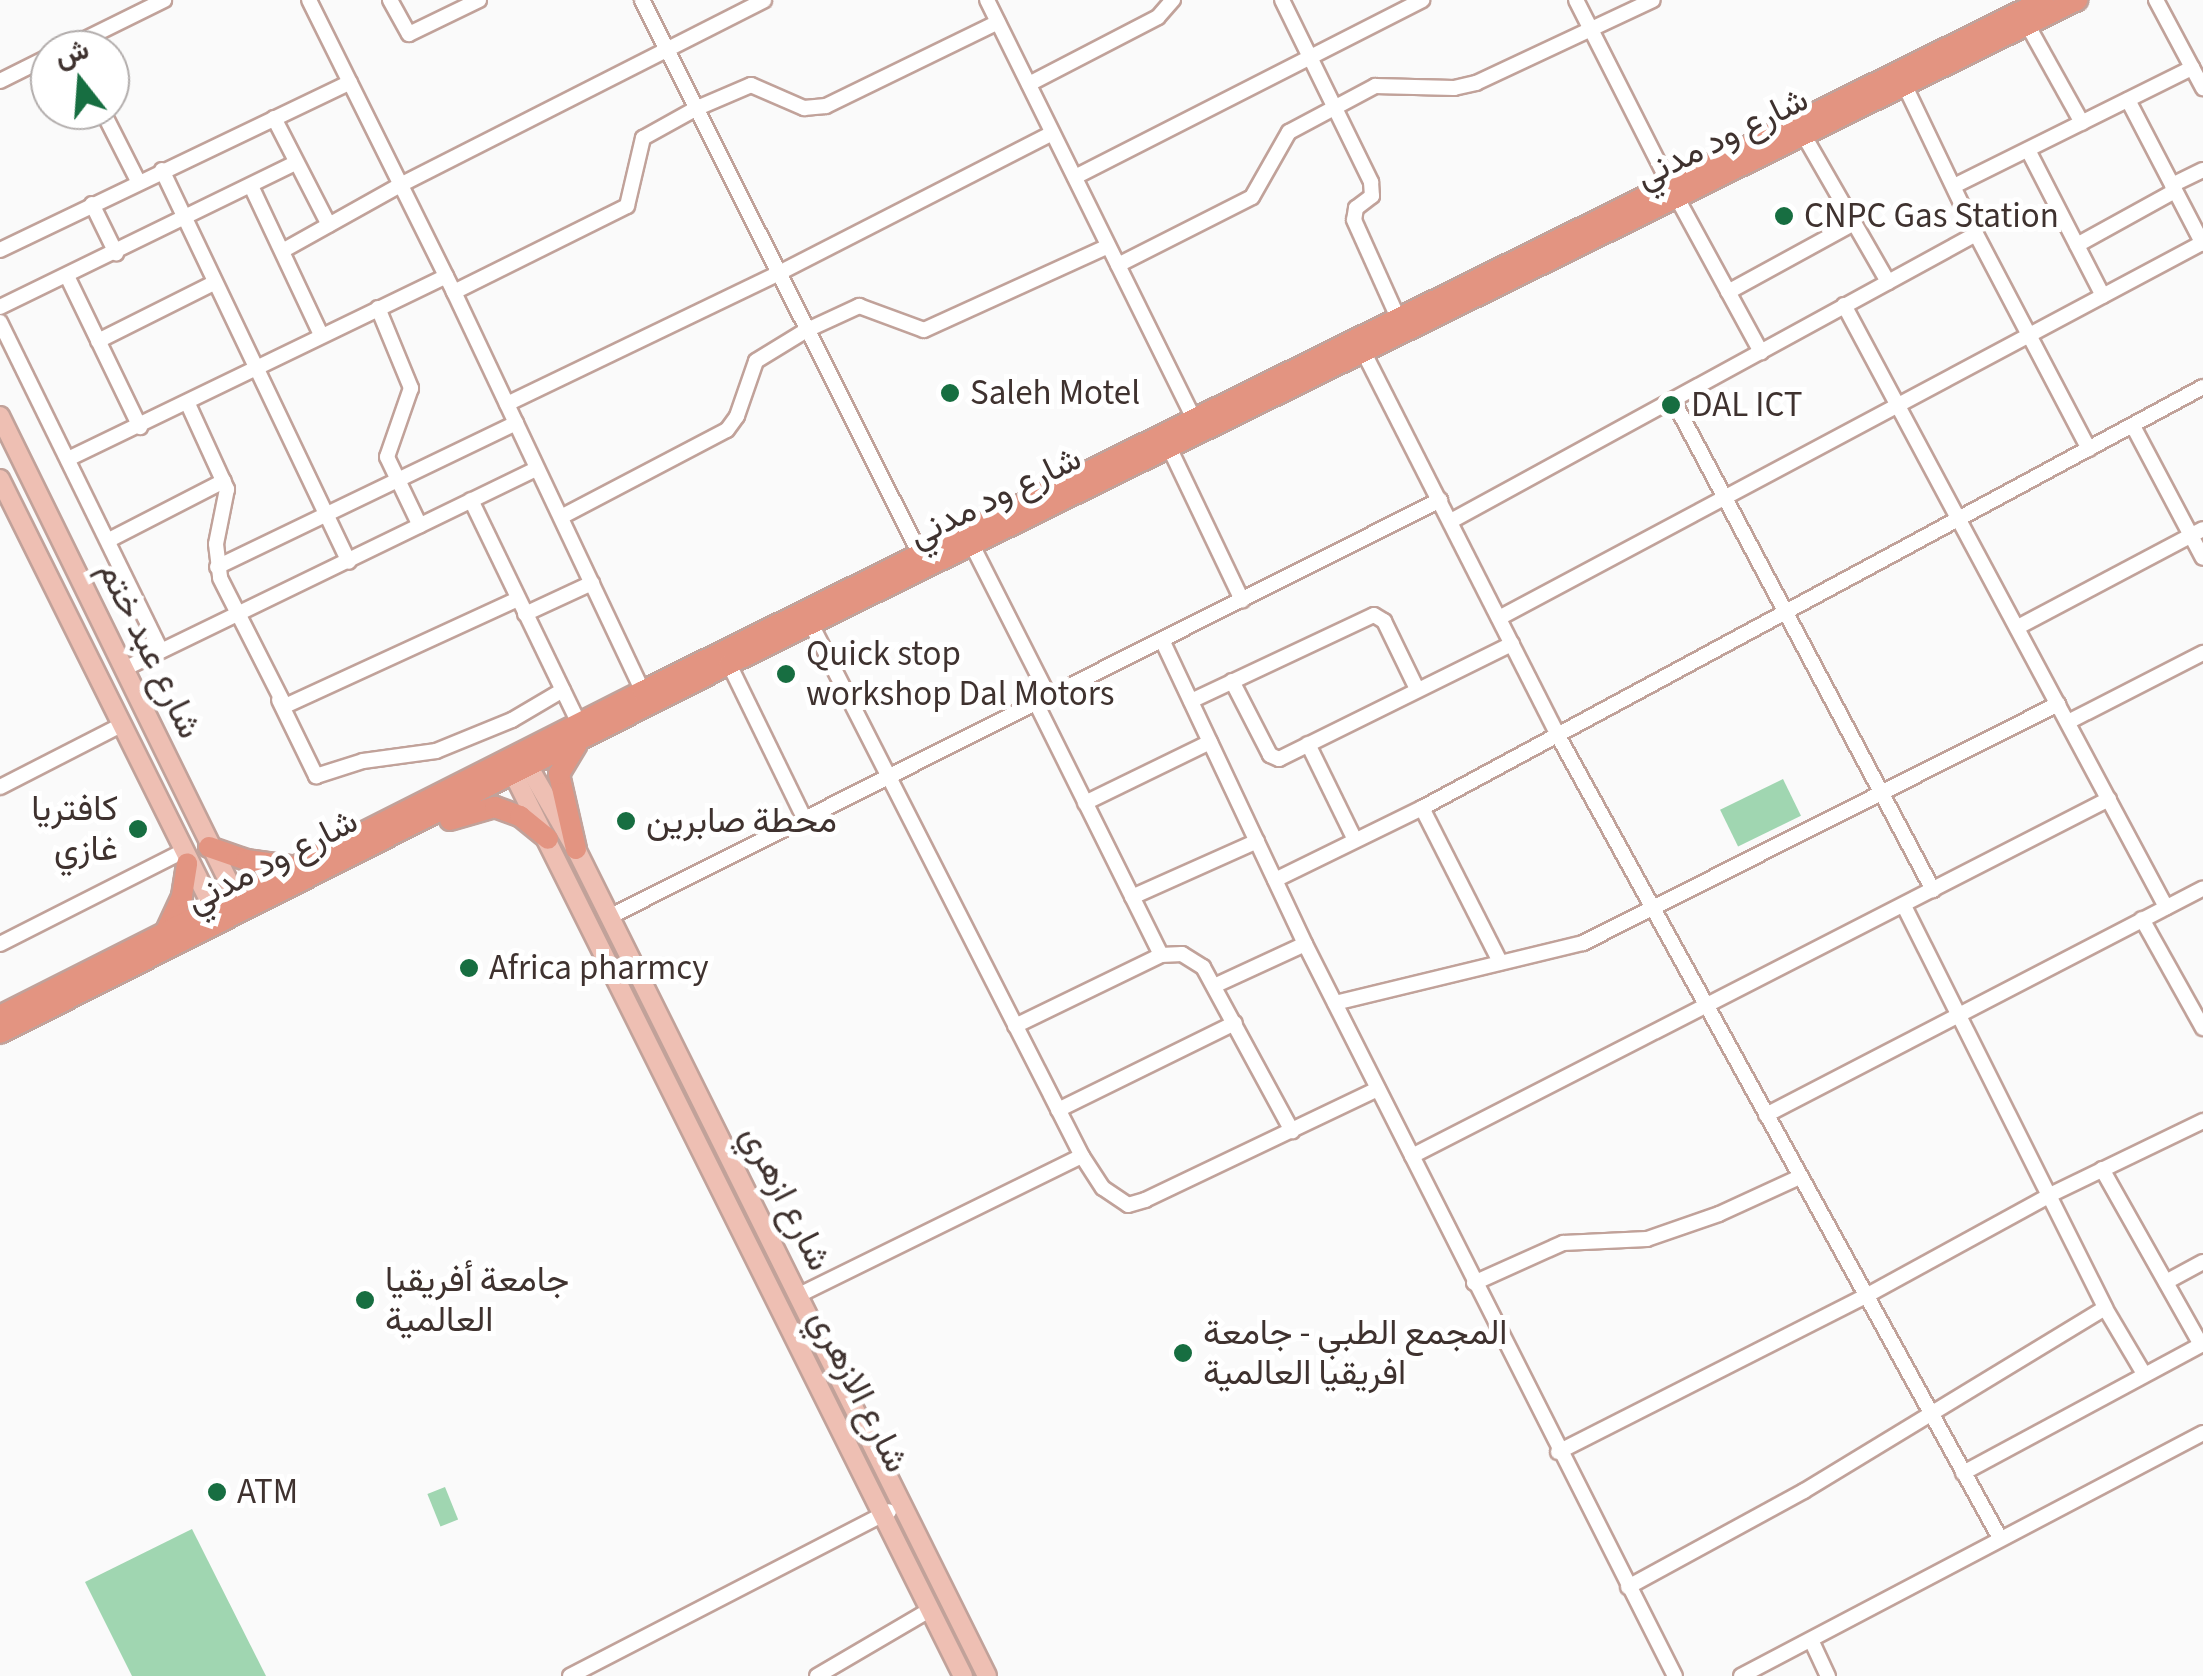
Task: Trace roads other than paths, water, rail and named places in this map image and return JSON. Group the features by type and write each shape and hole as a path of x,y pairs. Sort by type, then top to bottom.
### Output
{"highway":[{"name":"شارع ود مدني","path":"239,904 289,890 582,730 729,664 972,545 2044,0"},
{"name":"شارع ود مدني","path":"582,730 643,690 1194,418 1360,345 1398,318 1672,190 1803,134 2077,0"},
{"path":"576,849 559,774 582,730"},
{"name":"شارع ود مدني","path":"0,1033 239,904 292,866 518,764"},
{"path":"289,890 309,888 447,821 486,808 509,810 548,839"},
{"path":"210,847 246,860 292,866"},
{"path":"166,931 182,896 184,858"},
{"name":"شارع ود مدني","path":"0,1016 166,931 216,916"}],"main road":[{"name":"شارع عبد ختم","path":"0,416 239,904"},
{"name":"شارع عبد ختم","path":"0,479 8,516 122,725 184,858 216,916"},
{"name":"شارع الازهري","path":"518,764 548,839 635,990 964,1676"},
{"name":"شارع ازهري","path":"518,764 576,849 609,918 635,990 798,1296 988,1676"}],"street":[{"path":"106,30 164,0"},
{"path":"309,0 402,184 643,690"},
{"path":"390,0 409,34 479,0"},
{"path":"642,0 920,554"},
{"path":"284,250 402,184 764,0"},
{"path":"987,0 1194,418"},
{"path":"1030,84 1158,16 1173,0"},
{"path":"1282,0 1371,182 1372,196 1356,208 1354,220 1398,318"},
{"path":"1075,177 1422,0"},
{"path":"1576,0 1672,190 1761,352"},
{"path":"1118,265 1252,197 1282,138 1336,106 1384,84 1464,86 1653,0"},
{"path":"2156,0 2202,85"},
{"path":"454,292 627,206 643,138 695,109 751,85 804,108 826,106 998,22"},
{"path":"2028,24 2082,122"},
{"path":"0,81 30,66"},
{"path":"1954,186 2192,68"},
{"path":"0,250 350,82"},
{"path":"1904,84 2028,337 2089,449"},
{"path":"1499,618 2203,243 2128,100"},
{"path":"274,118 329,225"},
{"path":"112,130 138,181"},
{"path":"506,404 777,274 1052,133"},
{"path":"1803,134 1888,282"},
{"path":"2028,150 2103,296"},
{"path":"0,307 185,220 296,162"},
{"path":"162,170 349,562"},
{"path":"2077,245 2203,170"},
{"path":"251,186 321,335"},
{"path":"92,204 116,252"},
{"path":"1728,292 1854,223"},
{"path":"1450,521 1976,234"},
{"path":"561,517 726,430 737,416 756,361 806,331 860,306 924,330 1108,246"},
{"path":"67,276 140,427"},
{"path":"68,459 446,276"},
{"path":"98,341 214,283"},
{"path":"1844,306 1960,516 2166,907"},
{"path":"378,308 412,388 387,457 420,526"},
{"path":"0,322 161,650"},
{"path":"1360,345 1558,734 1864,1297 2000,1538"},
{"path":"1275,880 1422,808 2203,388"},
{"path":"1673,400 1933,890"},
{"path":"188,404 224,480 227,497 216,544 217,566 316,776 363,761 436,751 512,720 563,690"},
{"path":"217,566 516,424"},
{"path":"2132,426 2197,532 2203,558"},
{"path":"1168,447 1242,600"},
{"path":"124,669 536,469"},
{"path":"109,540 224,480"},
{"path":"471,500 582,730"},
{"path":"609,918 1440,500"},
{"path":"2018,626 2197,532"},
{"path":"972,545 1085,803 1160,955"},
{"path":"525,614 592,583"},
{"path":"267,674 285,706 518,599"},
{"path":"1191,701 1374,615 1384,621 1417,689"},
{"path":"811,624 1058,1110 1103,1188 1128,1204 1378,1089"},
{"path":"1162,640 1305,944 1558,1452 1675,1676"},
{"path":"1232,681 1274,758 1512,644"},
{"path":"2068,722 2203,652"},
{"path":"729,664 805,820"},
{"path":"1335,1003 1583,943 2058,704"},
{"path":"0,787 122,725"},
{"path":"1085,803 1210,742"},
{"path":"1308,744 1354,838"},
{"path":"1412,1156 1708,1009 2109,800"},
{"path":"1422,808 1500,962"},
{"path":"1132,897 1256,841"},
{"path":"0,944 184,858"},
{"path":"1766,1114 2203,888"},
{"path":"1904,906 2052,1194 2105,1308 2144,1374"},
{"path":"2142,919 2203,1028"},
{"path":"1214,986 1305,944"},
{"path":"1015,1026 1160,955 1191,958 1214,986 1292,1131"},
{"path":"1058,1110 1235,1023"},
{"path":"1558,1452 1864,1297 2052,1194 2203,1121"},
{"path":"798,1296 1082,1156"},
{"path":"1963,1473 2202,1344 2102,1169"},
{"path":"1474,1282 1563,1243 1647,1239 1719,1214 1800,1177"},
{"path":"2166,1282 2203,1262"},
{"path":"1628,1587 1804,1490 2105,1308"},
{"path":"1740,1676 1812,1642 2000,1538 2203,1433"},
{"path":"570,1676 904,1504"},
{"path":"817,1676 931,1609"},
{"path":"1812,1642 1828,1676"}],"place":[{"name":"CNPC Gas Station","path":"1784,216"},
{"name":"Saleh Motel","path":"950,393"},
{"name":"DAL ICT","path":"1671,405"},
{"name":"Quick stop workshop Dal Motors","path":"786,674"},
{"name":"محطة صابرين","path":"626,821"},
{"name":"كافتريا غازي","path":"138,829"},
{"name":"Africa pharmcy","path":"469,968"},
{"name":"جامعة أفريقيا العالمية","path":"365,1300"},
{"name":"المجمع الطبي - جامعة افريقيا العالمية","path":"1183,1353"},
{"name":"ATM","path":"217,1492"}]}
